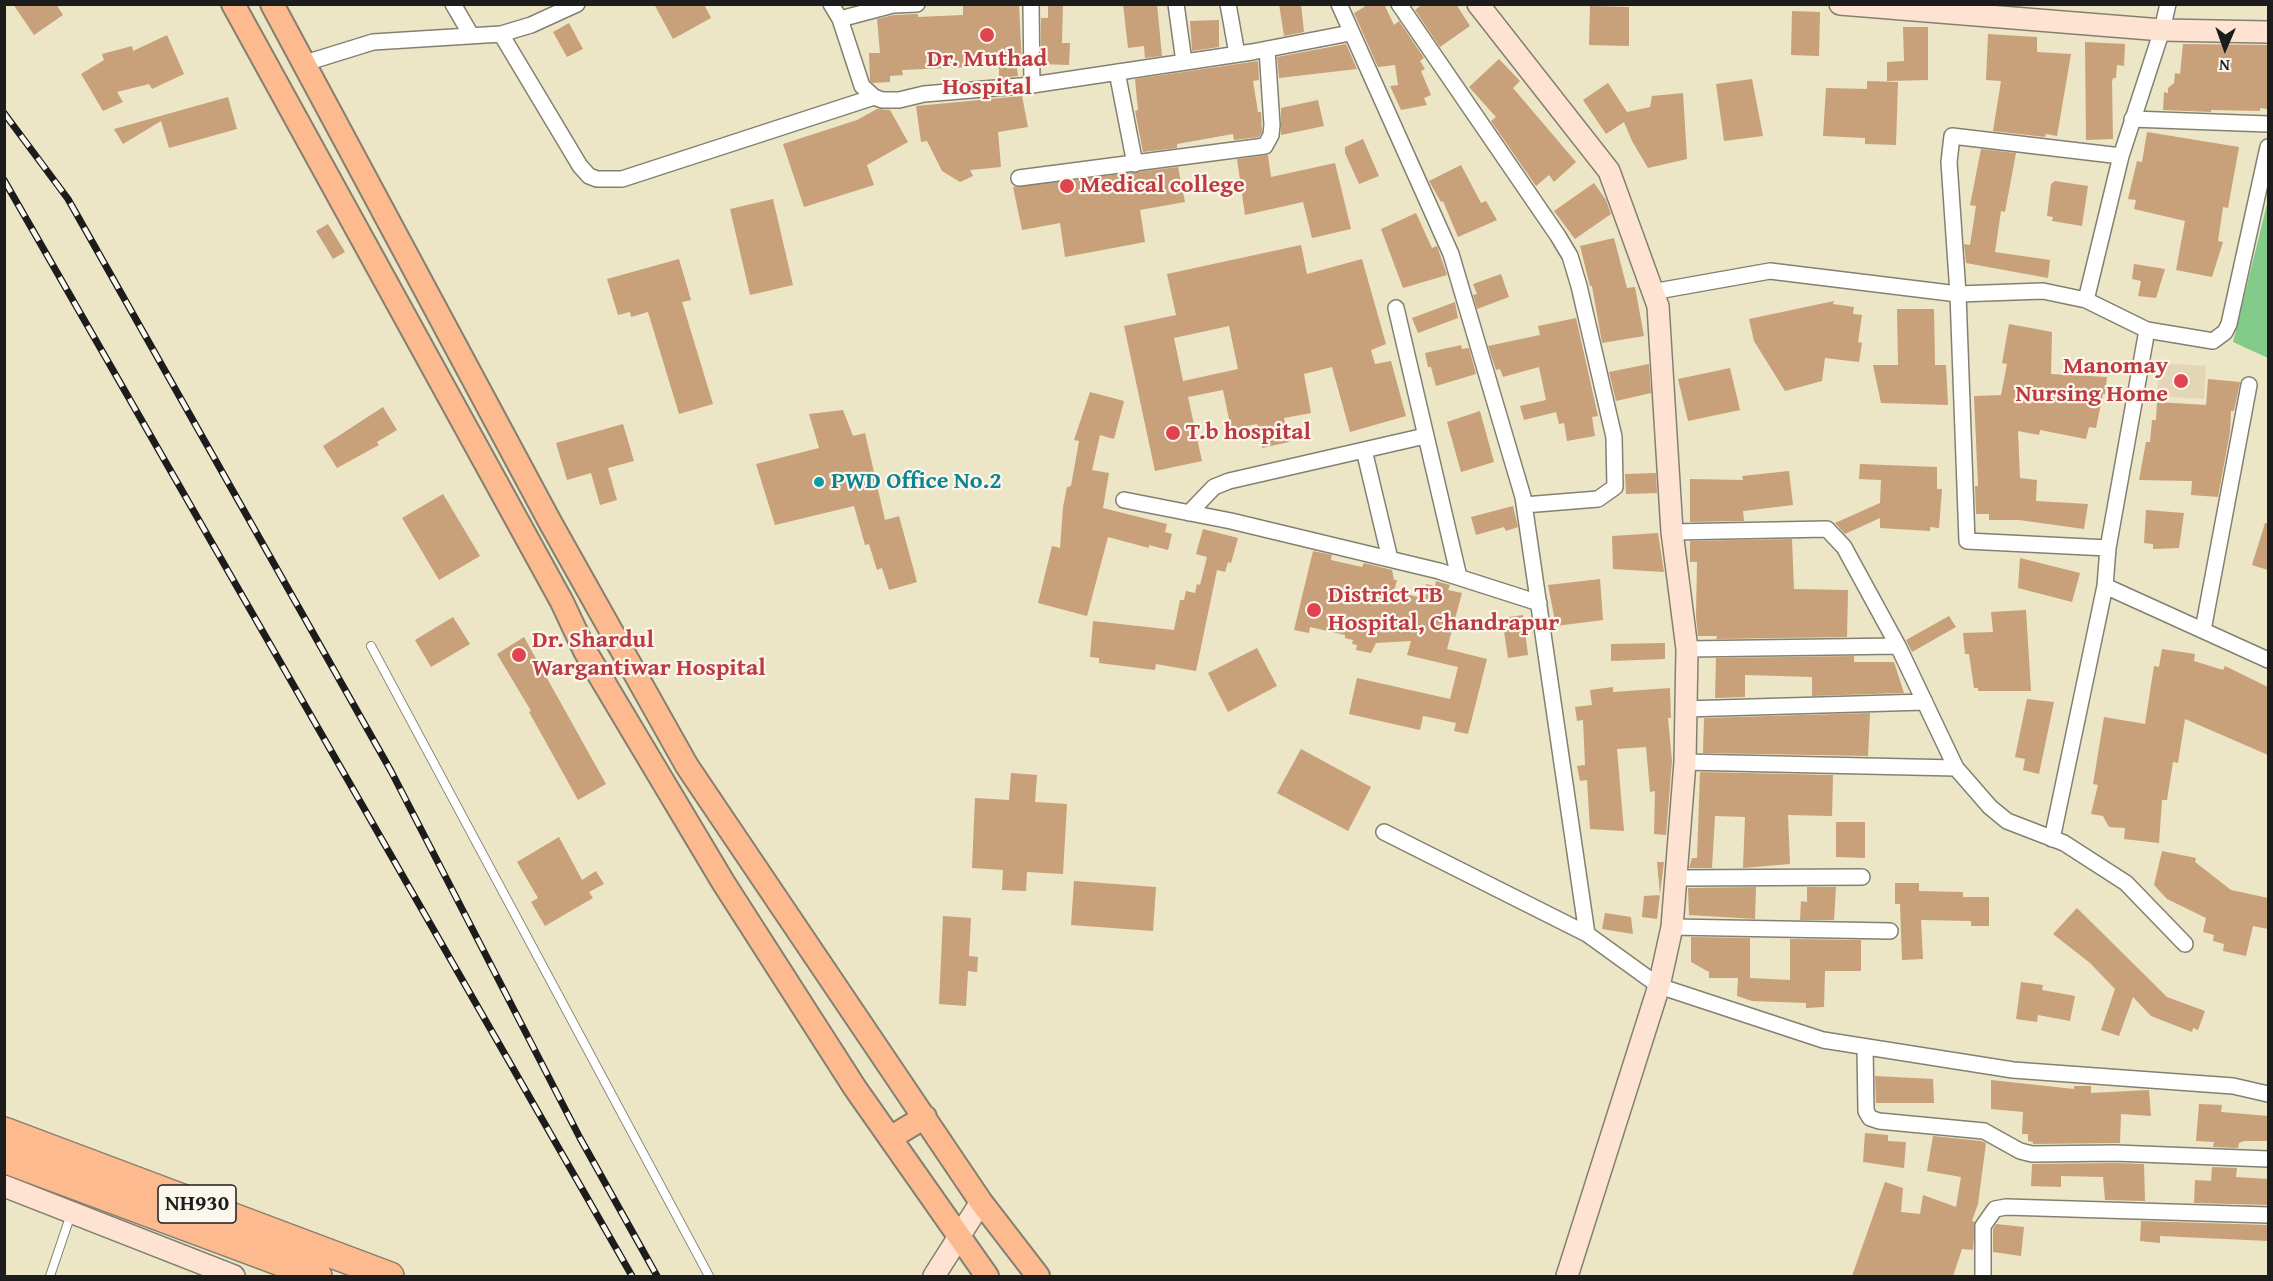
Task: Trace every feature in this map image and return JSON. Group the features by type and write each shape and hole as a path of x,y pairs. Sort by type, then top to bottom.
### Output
{"highway":[{"name":"NH930","path":"4,1131 390,1276"},
{"name":"NH930","path":"4,1159 318,1276"}],"main road":[{"path":"233,4 539,562 585,651 723,882 890,1138 987,1276"},
{"path":"272,4 302,64 564,546 687,766 981,1202 1038,1276"},
{"path":"1840,4 2162,30 2268,32"},
{"path":"1480,5 1609,171 1658,306 1672,532 1687,649 1684,709 1685,762 1672,927 1659,986 1567,1276"},
{"path":"539,562 564,546"},
{"path":"890,1138 925,1117"},
{"path":"4,1186 234,1276"},
{"path":"934,1276 981,1202"}],"street":[{"path":"453,4 471,35"},
{"path":"302,64 373,42 501,34 531,25 578,4"},
{"path":"831,4 840,19 862,86 874,97 882,100 1032,85 1268,49 1350,33"},
{"path":"840,19 893,5 917,4"},
{"path":"1031,4 1032,85"},
{"path":"1176,4 1184,62"},
{"path":"1228,4 1237,54"},
{"path":"1338,4 1451,255 1524,505 1587,934"},
{"path":"1399,4 1558,236 1570,256 1579,285 1614,437 1616,487 1598,499 1524,505"},
{"path":"2086,300 2121,156 2162,30 2168,4"},
{"path":"501,34 580,166 589,176 597,179 622,179 874,97"},
{"path":"1019,178 1265,146 1271,135 1268,49"},
{"path":"1117,72 1135,164"},
{"path":"2132,119 2268,124"},
{"path":"2108,548 1967,541 1958,294 1949,162 1952,136 2121,156"},
{"path":"1652,292 1770,270 1958,294 2043,291 2086,300 2147,330 2212,341 2225,332 2229,324 2268,147"},
{"path":"1396,308 1459,577"},
{"path":"2052,839 2105,586 2108,548 2147,330"},
{"path":"2203,630 2248,385"},
{"path":"1189,513 1214,487 1229,481 1425,436"},
{"path":"1364,450 1390,559"},
{"path":"1124,500 1390,559 1459,577 1539,603"},
{"path":"1672,532 1827,529 1844,547 1898,646 1956,768 1990,807 2007,821 2052,839 2126,882 2185,944"},
{"path":"2105,586 2268,660"},
{"path":"1687,649 1898,646"},
{"path":"1684,709 1925,702"},
{"path":"1685,762 1956,768"},
{"path":"1384,832 1587,934 1659,986 1823,1040 2013,1070 2233,1086 2268,1094"},
{"path":"1677,878 1862,877"},
{"path":"1672,927 1890,931"},
{"path":"1865,1047 1866,1111 1870,1118 1878,1121 1984,1131 2032,1154 2115,1153 2268,1159"},
{"path":"1983,1276 1983,1226 1995,1209 2006,1207 2268,1215"}],"lane":[{"path":"371,646 709,1276"},
{"path":"50,1276 71,1212"}],"shaded area":[{"name":"Manomay Nursing Home","path":"2159,363 2206,366 2204,399 2157,396"}],"green space":[{"path":"2268,200 2268,358 2233,342"}],"building":[{"path":"13,4 56,4 63,15 34,35"},
{"path":"654,4 704,4 711,18 673,39"},
{"path":"963,4 1019,4 1022,68 1017,68 1018,76 999,78 999,67 970,67 902,70 903,75 890,76 890,82 873,83 870,81 869,53 880,53 877,19 894,15 918,14 918,17 963,15"},
{"path":"1048,4 1063,4 1062,43 1070,43 1069,65 1041,64 1041,18 1048,18"},
{"path":"1123,4 1157,4 1162,56 1145,58 1144,46 1128,48"},
{"path":"1279,4 1301,4 1304,32 1284,36"},
{"path":"1369,4 1384,4 1394,25 1399,21 1424,58 1420,61 1425,69 1421,71 1431,95 1424,98 1427,105 1401,110 1390,86 1398,85 1395,65 1378,67 1354,13"},
{"path":"1423,4 1456,4 1470,26 1440,47 1415,10"},
{"path":"1590,6 1629,7 1629,46 1589,45"},
{"path":"1792,11 1820,12 1819,56 1791,55"},
{"path":"1219,20 1219,47 1192,51 1190,21"},
{"path":"569,23 583,49 567,57 553,32"},
{"path":"1903,27 1928,27 1928,80 1887,81 1887,62 1904,61"},
{"path":"1988,34 2037,37 2037,52 2071,54 2057,136 2046,134 2045,137 1993,131 2001,81 1986,80"},
{"path":"167,35 184,74 152,89 149,84 117,92 123,102 103,111 81,74 104,60 102,54 132,46 133,51"},
{"path":"2085,42 2125,44 2124,66 2117,65 2116,78 2113,78 2112,82 2113,139 2086,140"},
{"path":"1346,44 1357,69 1279,78 1277,57"},
{"path":"2183,44 2268,45 2268,109 2260,108 2260,111 2211,110 2211,112 2163,110 2164,92 2168,93 2168,88 2174,83 2175,73 2180,74"},
{"path":"1499,59 1520,81 1513,88 1576,162 1554,182 1549,175 1536,186 1491,121 1496,117 1469,87"},
{"path":"1258,61 1259,80 1253,81 1258,112 1261,112 1262,132 1259,137 1234,140 1233,134 1177,144 1177,148 1143,152 1135,111 1138,110 1135,79"},
{"path":"1752,79 1763,136 1724,141 1716,84"},
{"path":"1867,81 1898,82 1896,145 1865,144 1865,138 1823,136 1826,88 1867,89"},
{"path":"1608,83 1627,112 1650,107 1652,96 1683,93 1687,159 1648,168 1624,122 1606,134 1583,100"},
{"path":"1022,96 1028,127 998,132 1001,167 970,170 973,176 960,182 942,171 927,141 921,142 916,106"},
{"path":"228,97 237,129 169,148 161,121 123,144 114,129"},
{"path":"1318,100 1324,126 1281,135 1281,108"},
{"path":"877,109 890,110 908,142 867,165 874,185 804,207 783,144 857,120"},
{"path":"2147,132 2239,147 2228,208 2223,207 2218,241 2223,242 2212,277 2176,270 2185,221 2134,209 2136,200 2128,199 2137,161 2142,162"},
{"path":"1363,139 1379,176 1359,184 1345,153 1345,147"},
{"path":"1981,149 2016,153 2005,212 2001,211 1995,252 2050,260 2048,278 1966,263 1964,244 1970,245 1976,206 1970,205"},
{"path":"1268,155 1271,177 1335,163 1351,229 1312,238 1303,202 1245,215 1237,159"},
{"path":"1461,165 1481,203 1486,201 1497,220 1458,237 1443,201 1441,202 1429,181"},
{"path":"1178,167 1185,202 1140,210 1145,242 1065,257 1060,223 1022,230 1013,187"},
{"path":"2055,181 2088,186 2082,226 2052,221 2053,217 2047,216 2051,184"},
{"path":"1594,183 1606,200 1611,214 1575,239 1554,211"},
{"path":"773,199 793,285 750,295 730,209"},
{"path":"1416,213 1432,248 1437,246 1447,275 1403,288 1381,229"},
{"path":"328,224 345,252 333,259 316,231"},
{"path":"1614,238 1627,288 1635,287 1644,336 1602,343 1592,286 1590,286 1580,246"},
{"path":"1301,245 1307,274 1362,259 1386,344 1371,350 1375,364 1391,361 1406,416 1350,432 1332,367 1304,374 1311,413 1284,418 1289,442 1262,448 1257,424 1231,429 1223,390 1188,397 1202,461 1155,471 1124,326 1176,315 1167,274","holes":["1229,326 1238,369 1183,381 1174,338"]},
{"path":"679,259 691,300 682,302 713,404 679,414 648,312 631,317 630,312 618,315 607,279"},
{"path":"2134,264 2165,269 2156,298 2138,296 2141,281 2132,279"},
{"path":"1501,274 1509,297 1477,309 1473,295 1477,294 1473,284"},
{"path":"1834,301 1833,304 1854,307 1853,314 1862,315 1858,342 1862,343 1859,362 1825,358 1822,381 1785,391 1754,341 1749,319"},
{"path":"1455,302 1458,318 1418,333 1412,318"},
{"path":"1897,309 1934,309 1935,365 1946,365 1948,405 1881,403 1873,365 1898,365"},
{"path":"1576,318 1598,416 1592,417 1595,436 1567,441 1564,423 1559,424 1556,412 1524,420 1520,406 1546,400 1539,367 1503,377 1500,369 1496,370 1488,346 1540,335 1538,326"},
{"path":"2009,324 2052,332 2051,374 2107,377 2096,428 2089,427 2086,439 2040,430 2039,435 2018,431 2020,478 2037,480 2036,501 2088,504 2084,529 2019,520 1989,520 1989,514 1976,514 1975,486 1978,486 1974,396 2001,395 2007,364 2002,363"},
{"path":"1461,345 1462,349 1469,348 1476,374 1436,386 1425,353"},
{"path":"1649,364 1651,393 1616,401 1609,372"},
{"path":"1730,368 1740,410 1688,421 1678,379"},
{"path":"2208,379 2240,382 2234,411 2231,411 2230,432 2218,497 2191,495 2192,481 2139,480 2146,442 2150,442 2152,420 2156,420 2157,402 2206,405"},
{"path":"1090,392 1124,401 1114,439 1100,435 1092,470 1109,473 1103,508 1167,524 1165,532 1172,534 1168,550 1149,545 1149,548 1108,537 1087,616 1038,603 1052,546 1060,548 1063,507 1067,487 1071,486 1079,441 1074,440"},
{"path":"383,407 397,430 377,442 379,445 337,468 323,446"},
{"name":"PWD Office No.2","path":"843,410 853,436 865,433 885,520 899,516 917,582 889,590 882,568 877,570 869,544 865,545 854,506 775,525 756,464 819,448 809,414"},
{"path":"1480,411 1494,462 1461,472 1447,422"},
{"path":"623,424 634,461 608,468 617,500 600,505 591,473 567,480 556,443"},
{"path":"1860,464 1937,467 1937,489 1942,489 1939,528 1930,527 1930,531 1880,528 1880,518 1845,534 1835,523 1880,503 1881,480 1859,479"},
{"path":"1789,471 1793,505 1743,511 1744,521 1690,522 1690,479 1743,480 1742,476"},
{"path":"1656,473 1657,493 1626,494 1625,474"},
{"path":"443,494 480,556 439,580 402,518"},
{"path":"1513,506 1518,527 1506,531 1504,527 1476,535 1471,517"},
{"path":"2146,510 2184,513 2179,548 2153,549 2153,544 2144,543"},
{"path":"2265,523 2268,523 2268,570 2252,565"},
{"path":"1203,529 1238,538 1231,563 1228,562 1225,572 1217,570 1196,671 1156,664 1155,670 1099,663 1099,658 1090,657 1093,621 1174,630 1180,600 1184,600 1186,591 1195,593 1197,584 1200,585 1207,557 1196,554"},
{"path":"1658,533 1664,572 1613,569 1612,536"},
{"path":"1792,539 1794,589 1848,590 1847,637 1716,639 1717,636 1698,636 1697,562 1690,562 1690,541"},
{"path":"1313,551 1332,555 1331,560 1362,567 1364,563 1392,570 1394,580 1397,580 1394,591 1422,598 1426,584 1435,586 1436,581 1450,585 1448,590 1462,593 1447,649 1487,659 1468,734 1454,731 1456,723 1429,717 1423,716 1420,730 1349,714 1357,678 1450,699 1458,667 1407,655 1411,641 1376,643 1371,653 1356,650 1357,645 1352,644 1353,640 1345,638 1345,635 1310,627 1309,633 1294,630"},
{"path":"2020,558 2080,573 2072,602 2018,588"},
{"path":"1600,579 1603,620 1556,626 1548,585"},
{"path":"2026,610 2031,691 1978,691 1978,688 1974,688 1969,654 1965,654 1963,633 1993,632 1991,612"},
{"path":"1523,615 1528,655 1508,658 1502,618"},
{"path":"1949,616 1956,627 1912,652 1906,640"},
{"path":"453,617 470,644 431,667 415,640"},
{"path":"524,637 606,784 578,800 529,712 531,711 497,654"},
{"path":"1665,643 1665,659 1611,661 1611,644"},
{"path":"1257,648 1277,686 1228,712 1208,673"},
{"path":"2162,649 2195,654 2194,661 2223,670 2225,666 2268,687 2268,755 2185,719 2178,763 2173,762 2167,800 2162,800 2159,843 2124,839 2125,828 2109,827 2103,816 2091,814 2098,785 2093,784 2104,717 2145,724 2154,666 2159,667"},
{"path":"1854,656 1854,662 1894,662 1904,693 1812,696 1812,677 1745,675 1745,697 1715,698 1716,658"},
{"path":"1613,687 1613,692 1670,688 1671,718 1668,718 1672,761 1666,835 1654,834 1655,791 1650,792 1646,747 1617,749 1624,831 1590,829 1587,780 1580,781 1577,766 1585,765 1583,720 1577,721 1575,707 1592,705 1590,690"},
{"path":"2027,699 2054,702 2039,774 2023,770 2025,759 2015,757"},
{"path":"1870,713 1868,756 1703,753 1704,718"},
{"path":"1301,749 1371,787 1348,831 1277,793"},
{"path":"1700,772 1833,775 1832,816 1788,815 1790,864 1743,868 1745,817 1715,816 1712,868 1689,868 1692,858 1697,858"},
{"path":"1011,773 1037,775 1035,802 1067,804 1063,874 1027,872 1026,891 1002,890 1003,870 972,868 975,798 1009,800"},
{"path":"1836,822 1865,822 1865,858 1836,857"},
{"path":"559,837 582,880 596,871 604,884 589,892 593,898 545,926 531,902 538,898 517,862"},
{"path":"2162,851 2196,858 2195,862 2231,890 2268,898 2268,929 2253,926 2246,956 2223,951 2224,944 2213,941 2214,935 2203,932 2206,918 2167,899 2154,885"},
{"path":"1657,862 1664,862 1660,895"},
{"path":"1074,881 1156,887 1153,931 1071,925"},
{"path":"1895,883 1919,883 1919,891 1963,892 1963,897 1989,897 1989,926 1971,926 1971,921 1921,920 1923,959 1902,960 1900,904 1895,904"},
{"path":"1756,887 1755,919 1689,915 1688,888"},
{"path":"1807,887 1836,887 1834,920 1800,920 1801,901 1807,902"},
{"path":"1660,895 1657,919 1642,917 1644,896"},
{"path":"2077,908 2167,997 2205,1011 2198,1030 2193,1028 2192,1032 2151,1016 2133,997 2119,1036 2101,1030 2115,989 2090,963 2053,934"},
{"path":"1605,913 1631,917 1633,934 1602,929"},
{"path":"943,916 971,918 969,956 978,957 977,972 968,971 966,1006 939,1004"},
{"path":"1691,937 1750,938 1750,978 1790,980 1790,939 1861,940 1861,971 1825,971 1824,1007 1806,1008 1806,1003 1752,1001 1737,996 1738,978 1709,978 1709,972 1691,962"},
{"path":"2021,982 2043,985 2042,990 2075,996 2070,1021 2038,1015 2037,1022 2016,1019"},
{"path":"1875,1076 1933,1079 1934,1103 1876,1103"},
{"path":"1991,1080 2074,1089 2074,1086 2091,1086 2091,1093 2149,1090 2151,1116 2121,1114 2120,1143 2033,1144 2028,1141 2028,1134 2022,1134 2023,1112 1991,1109"},
{"path":"2199,1104 2222,1105 2221,1112 2268,1116 2268,1141 2244,1141 2239,1143 2238,1148 2213,1147 2214,1142 2196,1141"},
{"path":"1865,1133 1888,1135 1888,1141 1906,1142 1904,1168 1863,1162"},
{"path":"1933,1136 1986,1143 1978,1204 1972,1221 1975,1222 1973,1250 1962,1249 1953,1276 1852,1276 1885,1182 1903,1188 1901,1212 1920,1214 1923,1195 1956,1207 1961,1177 1927,1171"},
{"path":"2032,1164 2144,1164 2145,1201 2105,1200 2103,1177 2061,1176 2061,1187 2031,1186"},
{"path":"2212,1167 2237,1168 2236,1177 2268,1179 2268,1205 2194,1203 2195,1180 2211,1181"},
{"path":"2141,1221 2268,1225 2268,1241 2160,1236 2160,1243 2140,1241"},
{"path":"1996,1224 2024,1227 2021,1256 1993,1252 1993,1229"}],"railway":[{"path":"4,113 68,199 391,771 580,1138 657,1276"},
{"path":"4,180 632,1276"}],"place":[{"name":"Dr. Muthad Hospital","path":"987,35"},
{"name":"Medical college","path":"1067,186"},
{"name":"Manomay Nursing Home","path":"2181,381"},
{"name":"T.b hospital","path":"1173,433"},
{"name":"PWD Office No.2","path":"819,482"},
{"name":"District TB Hospital, Chandrapur","path":"1314,610"},
{"name":"Dr. Shardul Wargantiwar Hospital","path":"519,655"}]}
